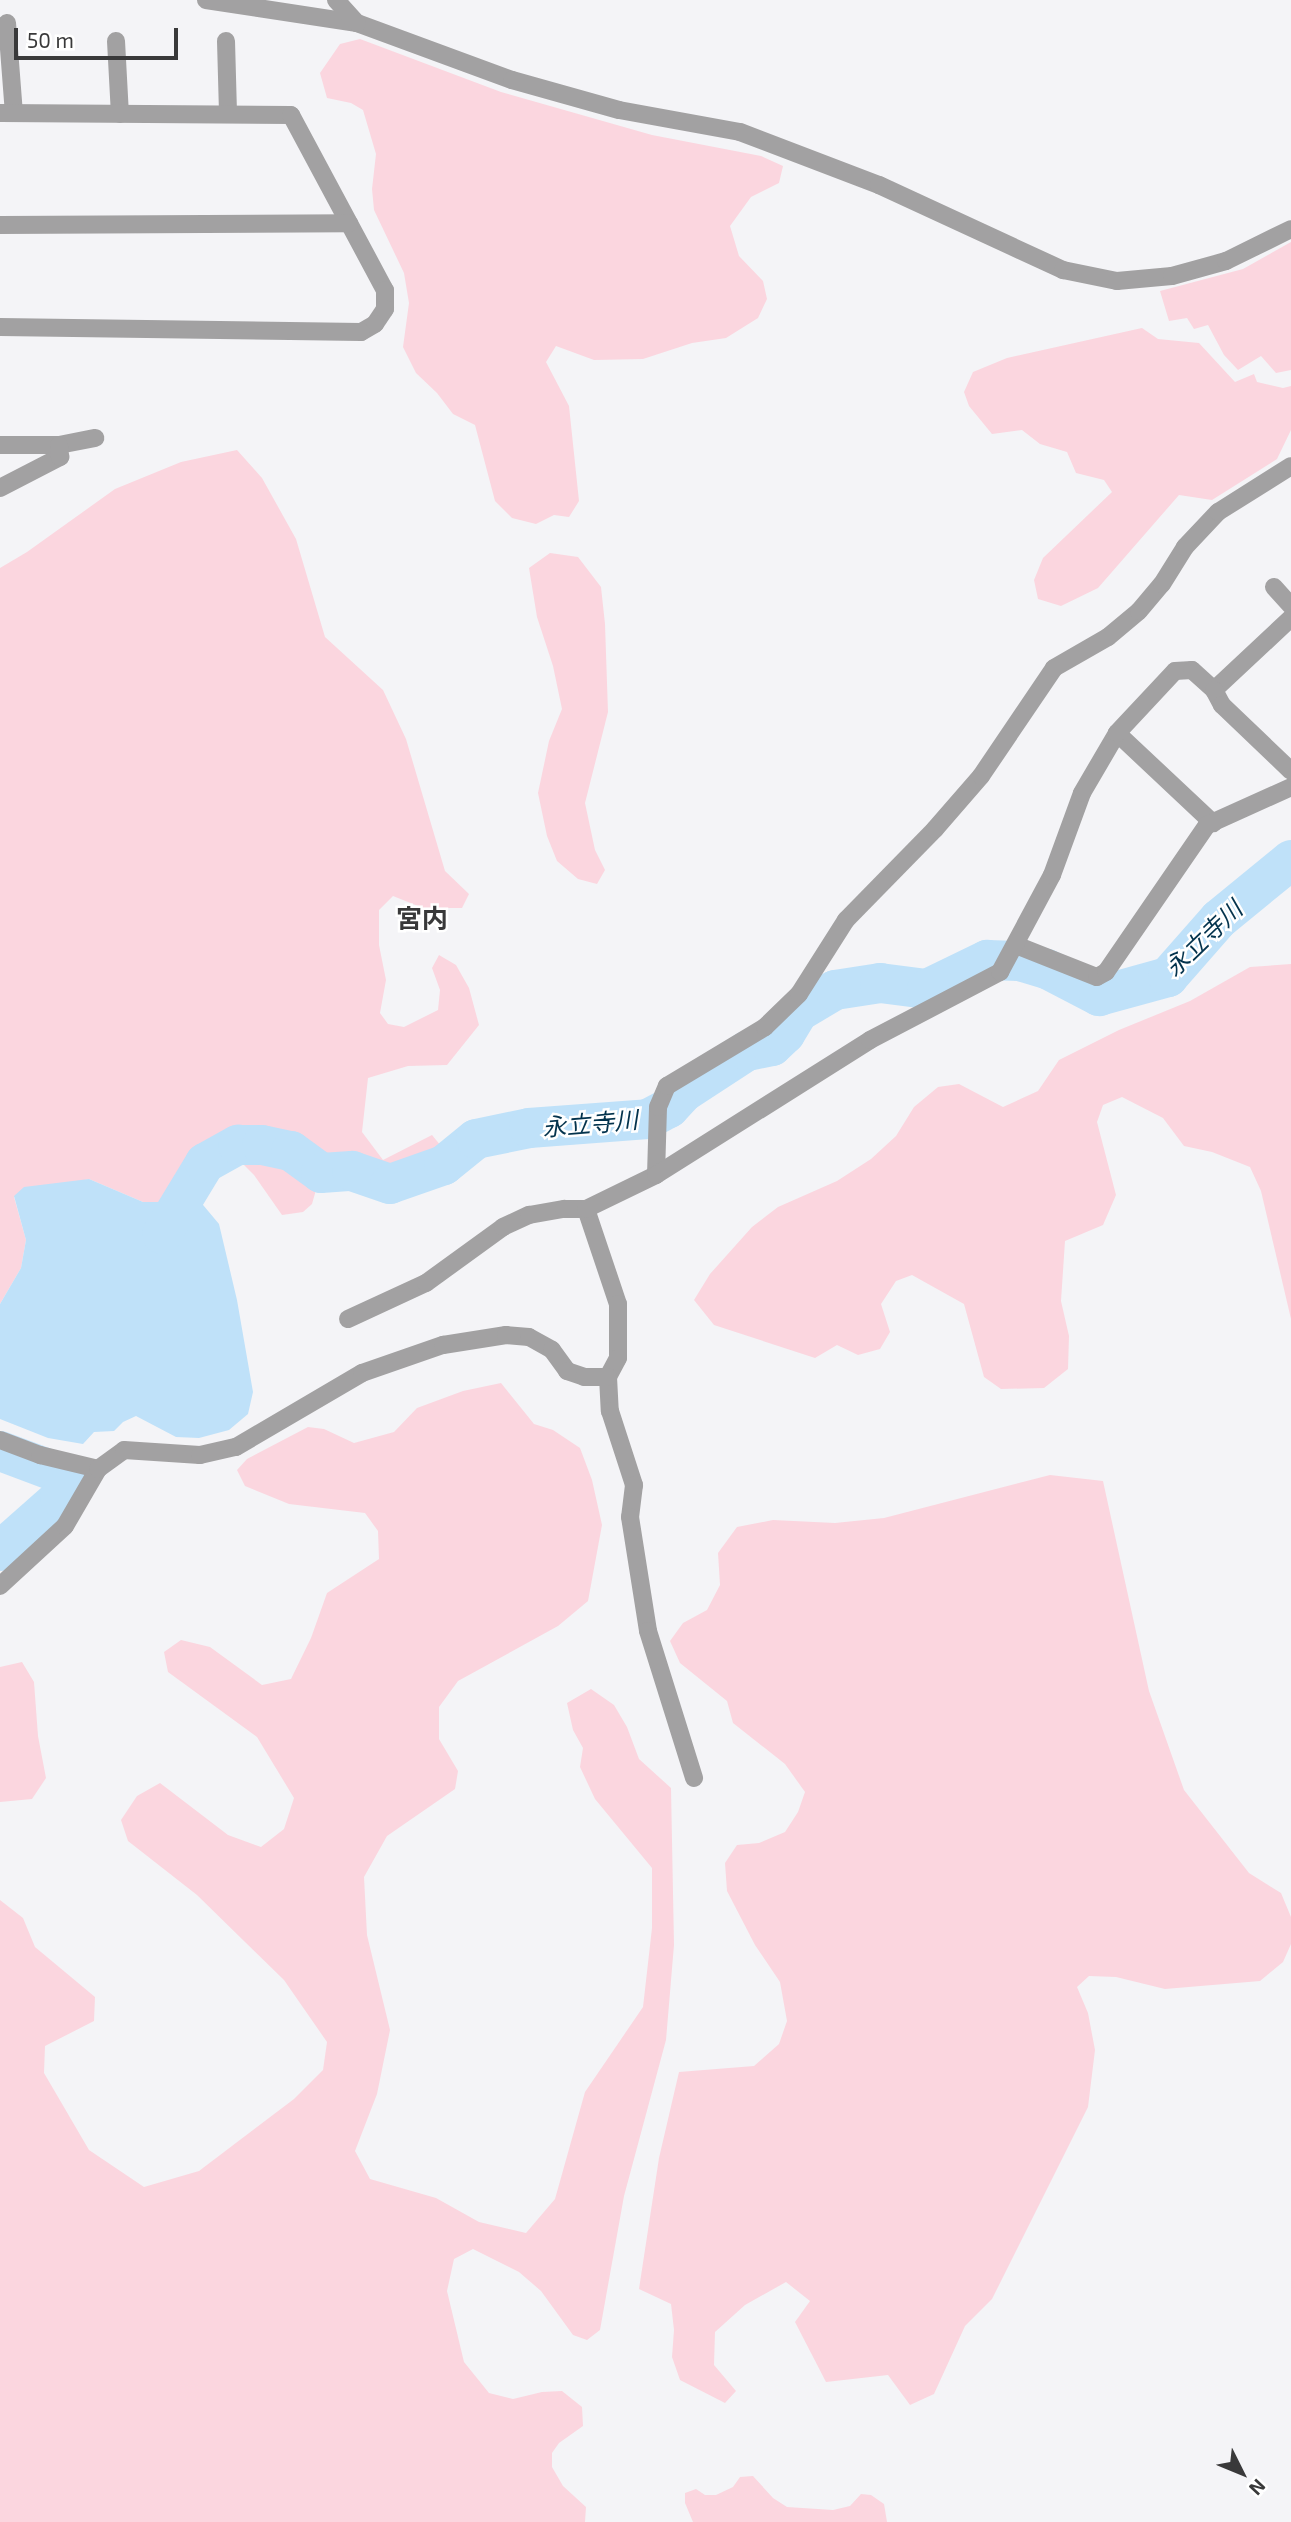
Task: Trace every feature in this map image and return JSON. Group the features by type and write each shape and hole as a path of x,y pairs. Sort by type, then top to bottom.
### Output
{"street":[{"path":"206,0 357,23 512,80 619,110 740,132 879,185 1063,271 1117,281 1172,276 1226,261 1291,229"},
{"path":"336,0 357,23"},
{"path":"0,327 361,332 375,324 386,309 386,290 291,115 7,113 7,23"},
{"path":"116,41 120,114"},
{"path":"226,41 228,114"},
{"path":"0,225 349,223"},
{"path":"0,445 59,445 95,438"},
{"path":"0,488 60,457 59,445"},
{"path":"656,1175 660,1096 678,1077 765,1027 799,995 846,920 935,829 981,776 1054,668 1108,637 1139,611 1162,584 1185,547 1218,512 1291,466"},
{"path":"1274,587 1291,606"},
{"path":"1214,690 1291,618"},
{"path":"348,1319 426,1283 512,1223 530,1215 564,1209 586,1209 656,1175 870,1040 1000,972 1052,875 1082,793 1118,733 1175,671 1192,670 1214,690 1222,705 1291,771"},
{"path":"1118,733 1213,822"},
{"path":"1013,949 1097,977 1107,972 1207,825 1291,787"},
{"path":"586,1209 618,1304 618,1359 608,1377 610,1411 634,1485 630,1517 648,1631 694,1777"},
{"path":"0,1586 65,1526 98,1469 124,1450 200,1455 236,1447 362,1374 443,1345 506,1335 529,1337 552,1350 567,1371 584,1377 608,1377"},
{"path":"0,1440 40,1455 98,1469"}],"shaded area":[{"path":"360,39 501,92 652,135 761,156 783,166 779,183 751,197 730,226 739,256 763,281 767,299 758,318 726,338 692,343 643,359 594,360 556,346 546,362 569,406 579,501 569,517 554,515 536,524 512,518 495,501 475,425 453,414 437,393 416,373 403,347 409,303 404,273 374,210 372,189 376,154 363,110 351,103 327,98 320,73 340,44"},
{"path":"1291,242 1291,370 1276,373 1261,356 1238,370 1224,355 1208,325 1194,329 1187,318 1169,321 1160,291 1243,269"},
{"path":"1142,328 1158,339 1199,343 1235,382 1254,374 1257,382 1283,388 1291,386 1291,430 1277,459 1212,500 1179,495 1098,588 1061,606 1038,599 1034,580 1043,558 1112,492 1104,480 1076,473 1067,452 1040,444 1022,430 992,434 969,406 964,392 973,372 1007,358"},
{"path":"237,450 262,478 296,539 325,637 383,690 406,739 445,871 469,894 462,908 423,908 393,896 379,910 379,945 386,980 380,1013 388,1024 404,1027 438,1010 440,990 432,968 439,955 456,965 469,988 479,1025 447,1065 408,1066 368,1078 362,1132 383,1160 432,1135 441,1146 429,1162 389,1180 332,1161 322,1169 312,1204 303,1212 282,1215 254,1175 234,1155 201,1154 183,1185 168,1202 143,1202 89,1179 14,1197 26,1240 21,1268 0,1304 0,568 27,552 115,489 181,462"},
{"path":"550,553 578,557 601,587 608,712 585,803 595,850 605,870 597,884 578,879 557,861 547,836 538,793 549,741 562,709 553,666 537,617 529,568"},
{"path":"1291,964 1291,1319 1261,1191 1250,1167 1212,1152 1184,1146 1163,1118 1122,1097 1103,1105 1097,1122 1116,1195 1103,1225 1065,1241 1061,1301 1069,1336 1068,1369 1044,1388 1001,1389 984,1377 964,1304 912,1275 896,1281 881,1304 890,1332 880,1349 858,1355 837,1345 815,1358 714,1325 694,1300 710,1274 752,1227 778,1207 837,1181 871,1159 896,1136 914,1107 938,1087 959,1084 1003,1107 1038,1091 1059,1060 1119,1030 1190,1001 1250,967"},
{"path":"501,1383 534,1424 553,1430 580,1448 592,1480 602,1525 588,1601 558,1626 458,1681 439,1707 439,1739 458,1771 455,1789 387,1836 364,1877 367,1935 390,2030 377,2094 355,2151 370,2179 436,2198 479,2222 526,2233 555,2199 585,2092 643,2007 652,1928 652,1868 595,1799 580,1767 583,1748 573,1730 567,1703 591,1689 614,1705 627,1727 639,1759 671,1788 674,1945 666,2040 624,2196 600,2330 587,2340 573,2335 541,2291 519,2272 473,2249 454,2259 447,2291 464,2362 489,2393 513,2399 542,2392 562,2391 582,2407 583,2426 559,2443 552,2453 552,2467 563,2486 586,2507 585,2522 0,2522 0,1900 23,1918 35,1947 95,1997 94,2021 45,2046 44,2073 89,2150 144,2187 199,2171 294,2099 323,2070 327,2042 284,1980 197,1895 128,1841 121,1820 137,1796 160,1783 228,1835 261,1847 284,1829 294,1798 257,1737 168,1672 164,1652 181,1640 210,1647 262,1685 291,1679 311,1638 327,1593 379,1559 378,1531 365,1513 289,1504 245,1486 237,1470 247,1459 308,1427 324,1429 354,1443 394,1432 417,1408 463,1391"},
{"path":"1050,1475 1103,1481 1149,1691 1184,1790 1249,1873 1281,1893 1291,1917 1291,1944 1283,1962 1260,1981 1165,1989 1116,1977 1089,1976 1077,1987 1088,2013 1095,2050 1088,2107 992,2299 965,2326 934,2394 910,2405 888,2375 826,2382 795,2322 810,2301 786,2282 745,2305 715,2332 714,2365 736,2391 725,2403 680,2380 672,2357 674,2330 671,2304 639,2289 659,2158 679,2072 754,2066 779,2044 787,2021 780,1982 755,1945 727,1891 725,1863 737,1845 759,1843 785,1832 798,1812 805,1792 785,1764 733,1723 727,1701 680,1663 670,1641 683,1623 707,1610 720,1585 718,1553 737,1527 773,1520 835,1523 884,1518"},
{"path":"22,1662 34,1682 38,1736 46,1778 32,1799 0,1802 0,1667"},
{"path":"753,2476 773,2498 787,2507 833,2510 850,2506 861,2494 871,2495 884,2504 887,2522 693,2522 685,2503 685,2493 696,2489 705,2495 716,2495 733,2487 740,2477"}],"water":[{"path":"89,1179 143,1202 168,1202 183,1185 188,1187 219,1224 237,1300 253,1392 248,1414 229,1430 199,1438 176,1437 136,1416 123,1422 114,1431 94,1432 83,1444 48,1438 0,1419 0,1304 21,1268 26,1240 14,1196 24,1187"}],"waterway":[{"name":"永立寺川","path":"162,1234 205,1163 238,1145 262,1145 291,1151 321,1173 352,1171 390,1184 444,1165 476,1139 529,1128 648,1119 669,1108 684,1092 747,1051 772,1046 785,1034 798,1012 835,990 880,983 927,989 987,960 1020,961 1047,969 1099,996 1168,977 1219,919 1291,860"},
{"name":"永立寺川","path":"0,1451 70,1477"},
{"path":"0,1551 60,1498 70,1478"}],"district":[{"name":"宮内","path":"422,918"}]}
